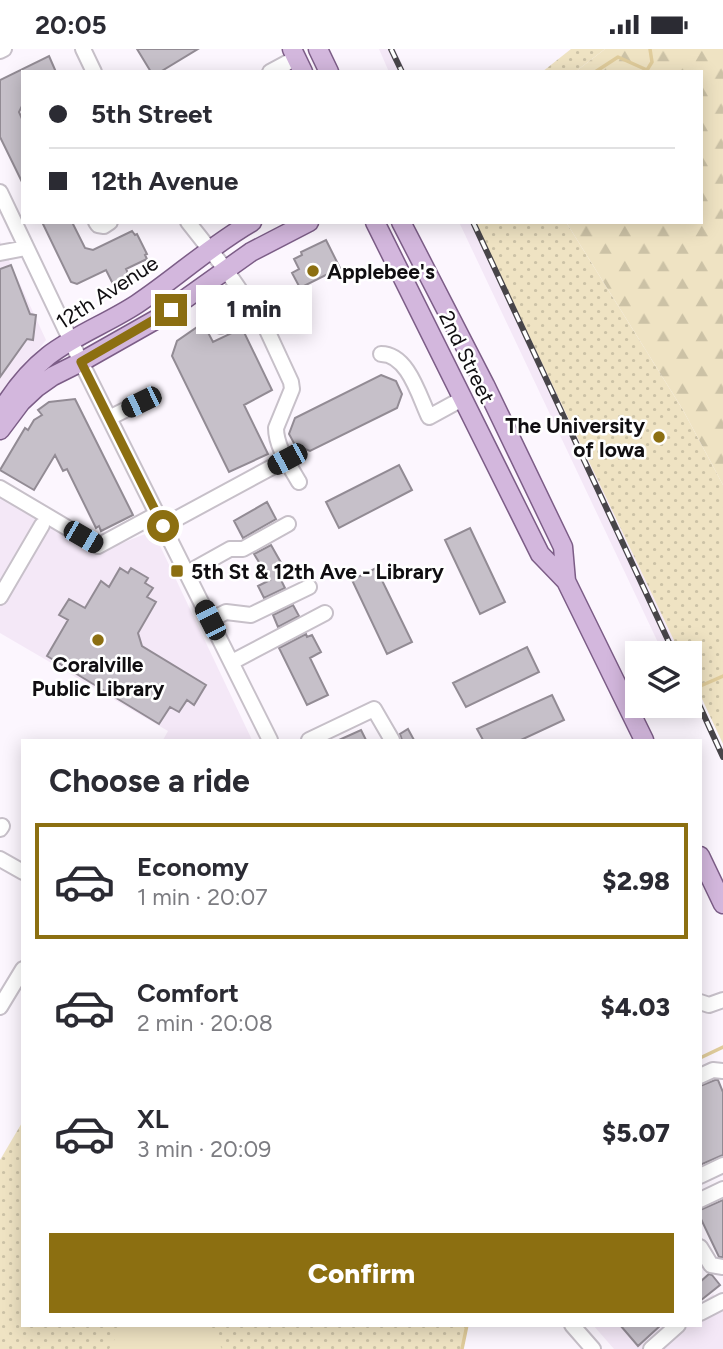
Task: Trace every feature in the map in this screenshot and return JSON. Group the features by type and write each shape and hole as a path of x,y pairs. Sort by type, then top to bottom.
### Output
{"main road":[{"path":"318,49 328,70"},
{"name":"12th Avenue","path":"0,414 6,391 48,356 136,304 227,236 248,224"},
{"path":"0,430 21,402 53,376 171,310 251,252 305,224"},
{"name":"2nd Street","path":"376,224 540,554 566,581 644,739"},
{"name":"2nd Street","path":"402,224 485,385 563,547 566,581"},
{"path":"702,860 723,904"}],"street":[{"path":"83,49 93,70"},
{"path":"274,70 297,59"},
{"path":"0,192 71,342 270,739"},
{"path":"190,224 266,328 291,381 292,389 276,428 278,439 299,482"},
{"path":"0,247 18,230"},
{"path":"0,253 26,248"},
{"path":"221,326 254,310"},
{"path":"381,354 393,356 406,367 429,417 462,399"},
{"path":"109,418 141,402"},
{"path":"0,488 98,546 160,520 287,459"},
{"path":"187,573 230,549 243,549 288,524"},
{"path":"0,597 42,525"},
{"path":"210,620 226,612 251,615 309,587"},
{"path":"232,662 325,613"},
{"path":"311,739 374,709 391,739"},
{"path":"0,859 21,871"},
{"path":"0,1007 21,972"},
{"path":"702,1075 713,1070 723,1071"},
{"path":"702,1175 723,1165"},
{"path":"702,1200 723,1189"},
{"path":"702,1250 711,1265 723,1267"},
{"path":"702,1312 723,1301"},
{"path":"579,1327 593,1349"},
{"path":"651,1349 675,1327"}],"shaded area":[{"path":"379,49 395,49 405,70 388,70"},
{"path":"460,224 476,224 674,641 657,641"},
{"path":"0,241 46,340 0,397"},
{"path":"0,482 109,548 153,531 252,739 164,739 168,731 0,633"},
{"path":"713,1294 723,1306 723,1349 614,1349 595,1327 702,1327 702,1303"}],"green space":[{"path":"571,49 605,49 578,70 545,70"},
{"path":"605,49 723,49 723,485 683,410 567,224 703,224 703,70 578,70"},
{"path":"476,224 567,224 683,410 723,485 723,744 702,699 702,641 674,641"},
{"path":"21,1124 21,1327 467,1327 461,1349 0,1349 0,1160"},
{"path":"122,1327 209,1327 222,1349 109,1349"}],"building":[{"path":"137,49 198,49 163,70 150,70"},
{"path":"49,56 55,70 21,70 21,180 0,137 0,80"},
{"path":"43,224 73,224 85,248 93,250 132,231 137,234 147,259 126,269 129,275 113,284 106,270 77,284 71,282"},
{"path":"326,240 340,268 300,288 292,273 299,269 294,259 302,255 301,252"},
{"path":"11,265 30,314 36,315 33,340 27,339 0,377 0,269"},
{"path":"203,323 213,342 242,328 272,390 244,405 268,454 229,472 172,356 177,341"},
{"path":"381,375 396,381 402,394 397,408 310,451 295,445 289,434 295,418"},
{"path":"75,399 133,515 101,531 99,526 96,528 67,469 63,471 55,455 34,490 0,470 25,428 28,430 34,420 42,415 38,410 49,402"},
{"path":"399,465 412,490 339,528 326,502"},
{"path":"267,502 276,519 243,538 234,521"},
{"path":"470,528 505,602 480,614 445,540"},
{"path":"271,545 284,568 277,572 285,588 264,598 258,586 270,580 254,554"},
{"name":"Coralville Public Library","path":"120,568 128,573 131,568 148,578 145,583 153,588 147,597 156,602 138,633 142,646 206,685 194,705 187,700 179,712 170,707 159,724 47,656 68,620 59,615 69,599 85,608 101,581 109,587"},
{"path":"376,568 412,642 387,654 352,580"},
{"path":"293,605 299,616 278,627 273,615"},
{"path":"306,634 307,637 312,635 321,652 310,658 328,695 307,705 279,648"},
{"path":"527,647 539,672 466,707 453,683"},
{"path":"552,695 564,720 523,739 482,739 477,729"},
{"path":"408,729 413,739 402,739 400,734"},
{"path":"361,730 366,739 341,739"},
{"path":"718,1080 723,1092 723,1155 702,1164 702,1085"},
{"path":"723,1200 723,1257 719,1257 702,1221 702,1209"},
{"path":"709,1274 720,1285 702,1299 702,1280"},
{"path":"622,1327 659,1327 638,1346"}],"waterway":[{"path":"647,70 652,62 650,49"},
{"path":"598,70 618,57 647,70"},
{"path":"702,685 723,676"},
{"path":"702,1057 723,1047"},
{"path":"462,1349 467,1327"}],"railway":[{"path":"391,49 401,70"},
{"path":"474,224 668,641"},
{"path":"702,711 723,757"}],"place":[{"name":"Applebee's","path":"313,271"},
{"name":"The University of Iowa","path":"659,437"},
{"name":"5th St & 12th Ave - Library","path":"177,571"},
{"name":"Coralville Public Library","path":"98,640"}],"route":[{"path":"163,526 81,362 171,310"}]}
